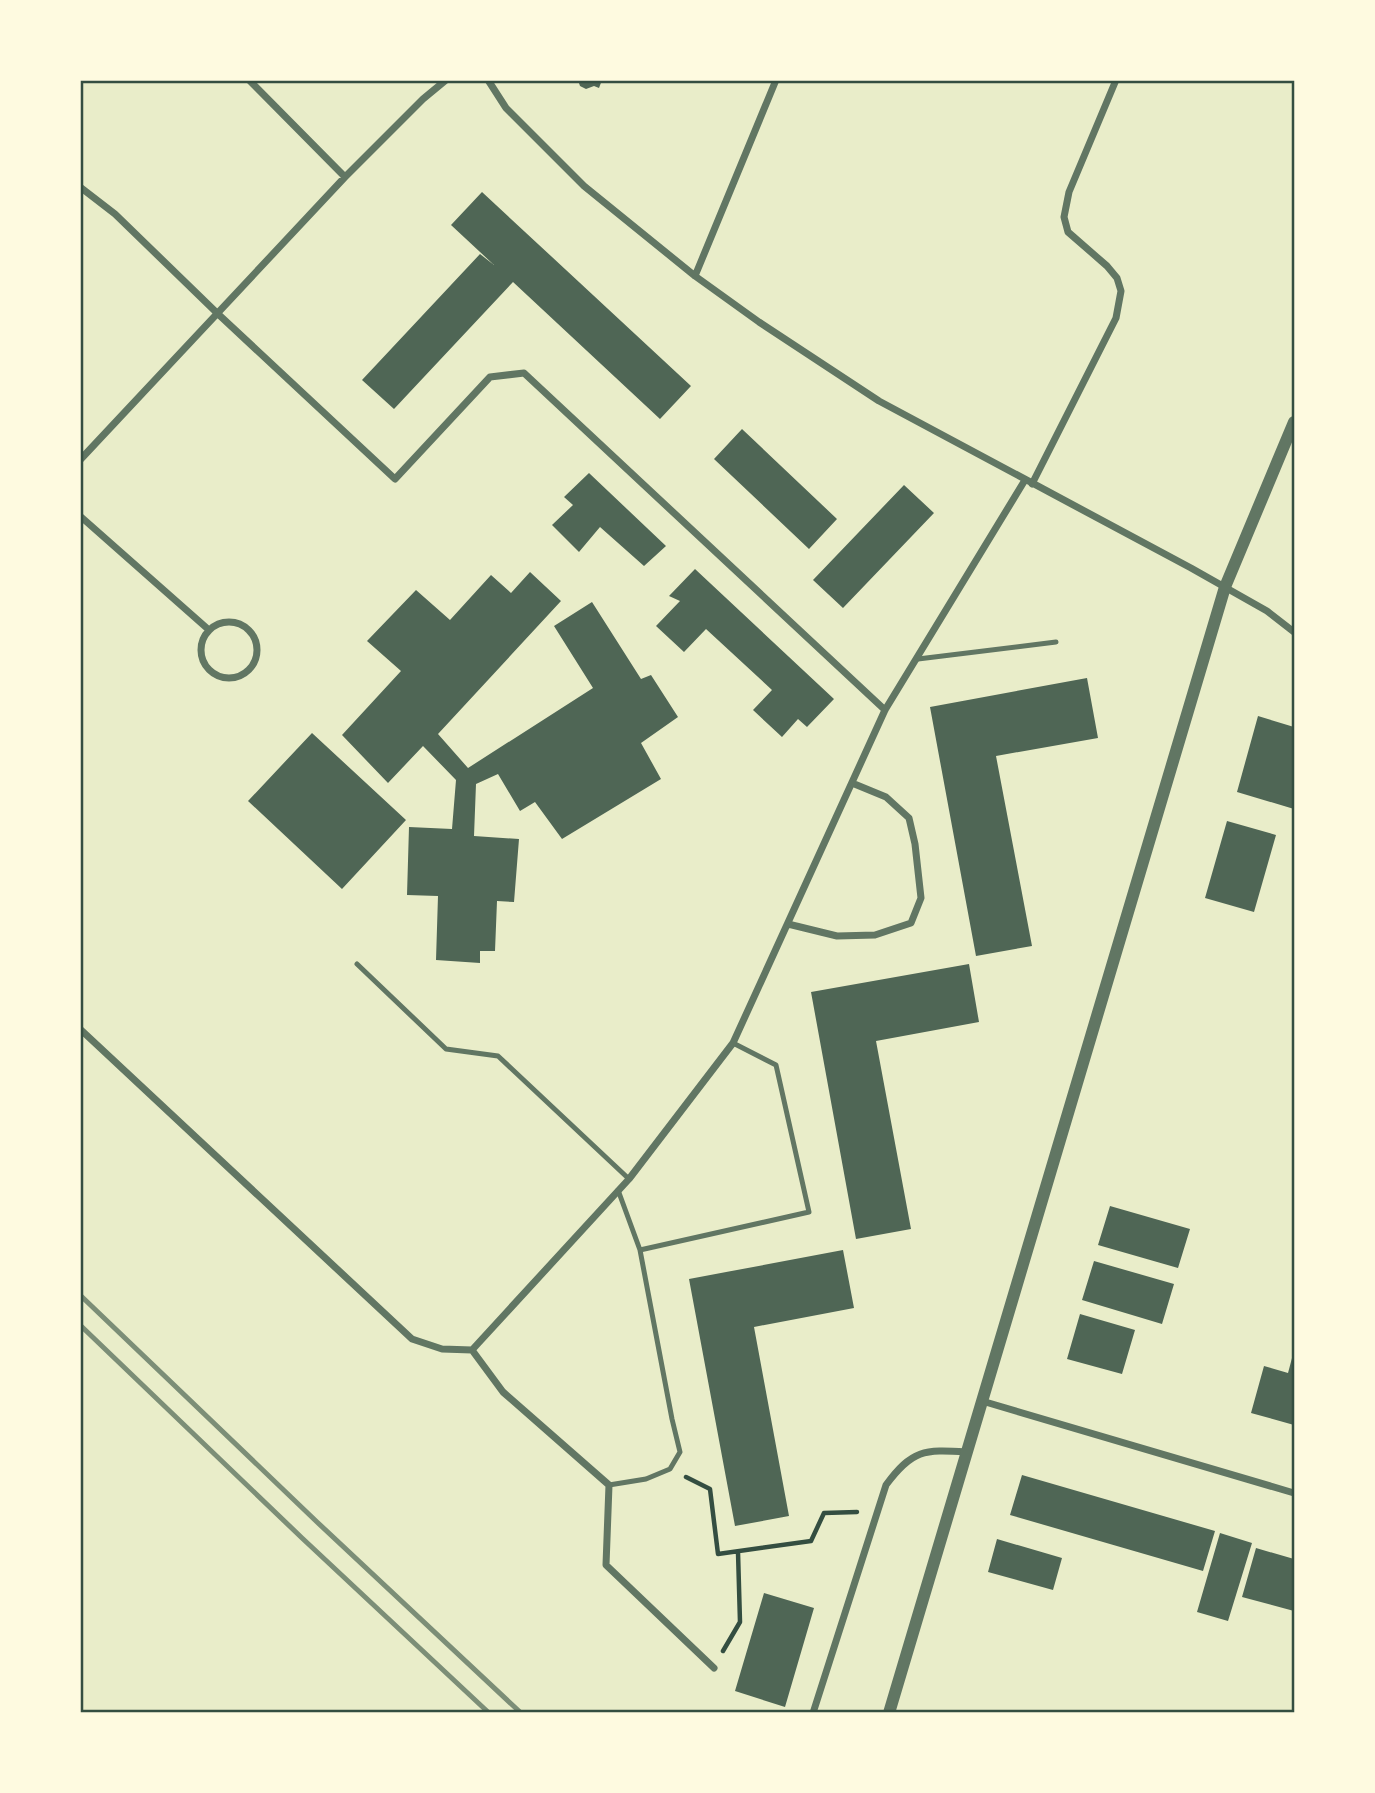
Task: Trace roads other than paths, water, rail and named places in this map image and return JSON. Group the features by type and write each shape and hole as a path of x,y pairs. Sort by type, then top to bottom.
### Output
{"street":[{"path":"249,80 345,177"},
{"path":"80,460 345,177 423,99 446,80"},
{"path":"488,80 506,108 584,186 695,276 759,322 879,401 1225,587 1267,611 1294,632"},
{"path":"695,276 776,80"},
{"path":"80,1029 412,1339 442,1349 472,1350 629,1179 733,1043 885,710 1029,482 1116,318 1121,291 1117,278 1068,232 1064,217 1069,192 1116,80"},
{"path":"80,187 115,214 395,479 490,377 524,373 885,710"},
{"path":"889,1713 1225,587 1294,422"},
{"path":"80,516 209,630"},
{"path":"225,622 235,622 248,629 257,648 253,663 247,671 233,677 224,677 208,667 201,648 209,630 225,622"},
{"path":"788,924 837,936 875,935 911,923 921,898 909,818 886,797 852,783"},
{"path":"472,1350 503,1392 609,1485 606,1565 714,1668"},
{"path":"982,1401 1294,1493"},
{"path":"813,1713 886,1485 897,1470 914,1456 935,1450 966,1452"}],"lane":[{"path":"918,659 1056,642"},
{"path":"357,964 446,1049 498,1056 629,1179"},
{"path":"640,1250 809,1212 776,1065 733,1043"},
{"path":"609,1485 646,1479 670,1469 680,1452 640,1250 618,1190"}],"railway":[{"path":"80,1295 521,1713"},
{"path":"80,1325 489,1713"}]}
